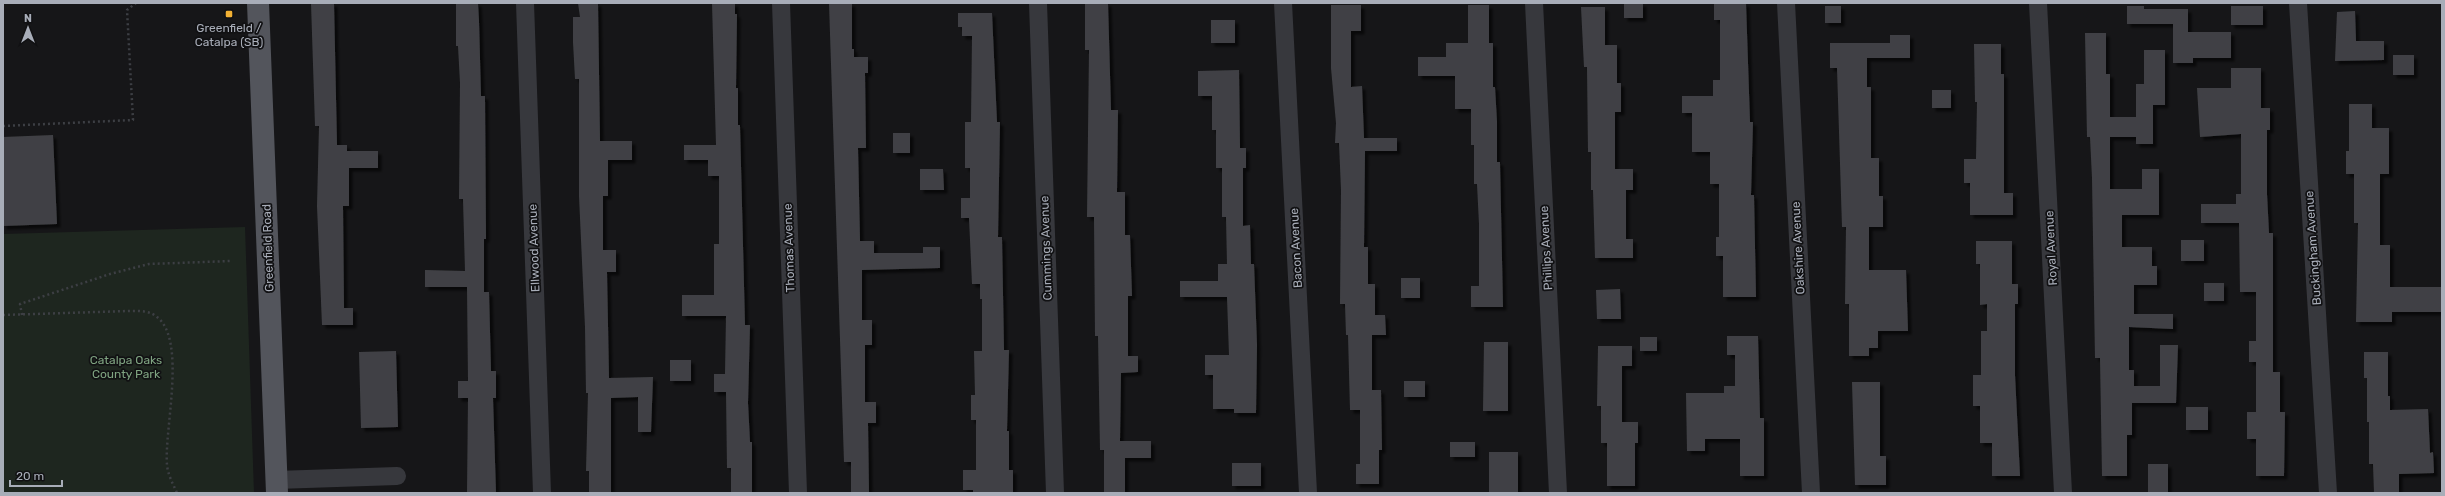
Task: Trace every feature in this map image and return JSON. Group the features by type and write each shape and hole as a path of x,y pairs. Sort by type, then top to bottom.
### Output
{"main road":[{"name":"Greenfield Road","path":"258,3 277,487"}],"street":[{"name":"Ellwood Avenue","path":"524,3 542,493"},
{"name":"Thomas Avenue","path":"781,3 798,493"},
{"name":"Cummings Avenue","path":"1038,3 1055,493"},
{"name":"Bacon Avenue","path":"1283,3 1308,493"},
{"name":"Phillips Avenue","path":"1534,3 1558,493"},
{"name":"Oakshire Avenue","path":"1786,3 1811,493"},
{"name":"Royal Avenue","path":"2038,3 2063,493"},
{"name":"Buckingham Avenue","path":"2298,3 2328,493"},
{"path":"277,487 397,476"}],"path":[{"path":"3,126 133,120 127,10 136,3"},
{"path":"22,314 20,304 110,274 150,264 231,261"},
{"path":"3,315 146,311 157,317 166,327 172,350 167,466 177,493"}],"green space":[{"name":"Catalpa Oaks County Park","path":"245,227 254,493 3,493 3,234"}],"building":[{"path":"311,3 334,3 337,145 347,145 347,151 378,151 378,168 349,168 349,206 343,206 344,308 353,308 353,325 322,325 317,206 319,126 315,126"},
{"path":"456,3 478,3 481,96 485,96 486,239 484,239 484,292 489,292 491,371 496,371 496,398 493,398 496,493 467,493 468,398 458,398 458,381 468,381 467,287 425,287 425,270 465,271 463,199 459,199 460,83 458,46 456,46"},
{"path":"578,3 598,3 600,141 632,141 632,160 608,160 608,196 603,196 603,250 616,250 616,272 607,272 609,378 653,377 651,432 638,432 638,397 611,398 611,493 589,493 589,471 586,471 588,393 586,393 585,327 579,196 579,79 575,79 573,42 573,17 580,17"},
{"path":"712,3 735,3 735,14 737,14 736,88 738,88 738,125 740,125 745,325 750,325 748,403 750,442 752,442 752,493 731,493 731,468 727,468 726,392 714,392 714,374 725,374 726,316 682,316 682,295 714,295 714,244 719,244 719,176 708,176 708,160 684,160 684,145 716,145"},
{"path":"829,3 852,3 852,49 854,49 854,57 868,57 868,73 865,73 866,148 858,148 860,241 874,241 874,253 923,253 923,247 940,247 940,268 862,270 862,320 872,320 872,345 865,345 865,402 876,402 876,423 868,423 869,493 851,493 851,462 844,462"},
{"path":"1085,3 1108,3 1111,110 1118,110 1117,192 1125,192 1125,235 1130,235 1132,296 1128,296 1128,356 1138,356 1138,372 1121,373 1120,441 1151,441 1151,458 1125,458 1125,493 1104,493 1104,450 1100,450 1098,336 1095,336 1094,217 1087,217 1089,50 1085,50"},
{"path":"1624,3 1643,3 1643,18 1624,18"},
{"path":"1714,3 1746,3 1750,122 1753,122 1751,195 1754,195 1756,297 1723,297 1723,256 1716,256 1716,237 1719,237 1719,184 1710,184 1710,152 1692,152 1692,113 1682,113 1682,96 1713,96 1713,80 1720,80 1720,20 1714,20"},
{"path":"1331,5 1361,5 1361,31 1351,31 1351,87 1362,86 1364,138 1397,138 1397,151 1365,151 1364,247 1368,247 1368,284 1375,284 1375,315 1385,315 1386,335 1372,335 1372,390 1381,390 1382,450 1379,450 1379,484 1356,484 1356,464 1360,464 1360,410 1350,410 1348,335 1346,335 1345,304 1340,304 1341,190 1339,143 1335,143 1336,123 1331,68"},
{"path":"1468,5 1489,5 1489,43 1493,43 1493,87 1495,87 1497,122 1497,162 1500,162 1503,307 1471,307 1471,286 1479,286 1479,224 1477,184 1474,184 1474,145 1471,145 1471,109 1455,109 1455,76 1418,76 1418,57 1446,57 1446,43 1468,43"},
{"path":"1825,6 1841,6 1841,23 1825,23"},
{"path":"2127,6 2144,6 2144,9 2188,9 2188,32 2231,32 2231,58 2193,58 2193,63 2173,63 2173,24 2127,24"},
{"path":"2231,6 2263,6 2263,25 2231,25"},
{"path":"1581,7 1605,7 1605,45 1617,45 1617,83 1621,83 1621,112 1615,112 1615,169 1633,169 1633,190 1626,190 1626,239 1633,239 1633,258 1595,258 1593,190 1591,190 1591,152 1588,152 1587,67 1584,67"},
{"path":"2355,11 2356,41 2384,41 2384,60 2335,61 2337,12"},
{"path":"958,13 992,13 997,122 1000,122 998,237 1002,237 1004,350 1009,350 1007,431 1009,431 1009,470 1013,470 1013,493 973,493 973,490 963,490 963,470 976,470 976,420 971,420 971,395 975,395 974,351 982,351 982,299 980,299 980,284 972,284 969,218 961,218 961,198 970,198 970,168 965,168 965,122 971,122 972,36 962,36 962,27 958,27"},
{"path":"1211,20 1235,20 1235,43 1211,43"},
{"path":"2085,33 2106,33 2106,74 2110,74 2110,117 2136,117 2136,84 2144,84 2144,50 2165,50 2165,105 2153,105 2153,144 2136,144 2136,137 2110,137 2110,189 2142,189 2142,169 2159,169 2159,215 2122,215 2122,247 2152,247 2152,266 2157,266 2157,285 2134,285 2134,314 2173,314 2173,329 2129,327 2129,370 2134,370 2134,386 2160,386 2160,345 2178,345 2176,403 2132,403 2132,435 2127,435 2127,476 2102,476 2100,358 2095,358 2092,178 2090,137 2087,137"},
{"path":"1890,35 1910,35 1910,58 1867,58 1867,87 1871,87 1871,158 1879,158 1879,196 1883,196 1883,227 1869,227 1869,270 1906,270 1908,331 1878,331 1878,348 1869,348 1869,356 1849,356 1849,304 1845,304 1846,227 1842,227 1837,68 1830,68 1830,43 1890,43"},
{"path":"1974,44 2001,44 2001,74 2004,74 2004,193 2013,193 2013,215 1970,215 1970,183 1964,183 1964,159 1976,159 1977,102 1975,102"},
{"path":"2393,55 2414,55 2414,75 2393,75"},
{"path":"2231,68 2261,68 2261,108 2270,108 2270,130 2267,130 2267,194 2269,233 2273,233 2273,372 2280,372 2280,412 2285,412 2284,476 2256,476 2256,439 2247,439 2247,412 2256,412 2256,362 2249,362 2249,341 2256,341 2256,292 2240,292 2239,223 2201,223 2201,204 2236,204 2236,194 2241,194 2241,134 2200,137 2197,88 2231,88"},
{"path":"1239,70 1240,148 1246,148 1246,168 1243,168 1243,226 1250,225 1251,264 1254,264 1257,345 1256,413 1234,413 1234,409 1213,409 1213,375 1205,375 1205,355 1229,355 1227,297 1180,297 1180,281 1218,281 1218,264 1227,264 1226,217 1222,217 1222,168 1216,168 1216,130 1212,130 1212,96 1198,96 1198,71"},
{"path":"1932,90 1951,90 1951,108 1932,108"},
{"path":"2349,104 2372,104 2372,128 2389,128 2389,174 2380,174 2380,245 2390,245 2390,287 2442,287 2442,312 2392,312 2392,322 2356,322 2358,223 2354,223 2354,174 2346,174 2346,151 2349,151"},
{"path":"893,133 910,133 910,153 893,153"},
{"path":"53,135 57,224 3,226 3,137"},
{"path":"920,169 943,169 944,190 920,190"},
{"path":"2181,240 2204,240 2204,261 2181,261"},
{"path":"1976,241 2012,241 2012,284 2018,284 2018,304 2015,304 2015,375 2020,476 1992,476 1992,443 1980,443 1980,406 1973,406 1973,375 1981,375 1981,331 1987,331 1987,304 1980,305 1980,264 1976,264"},
{"path":"1401,278 1420,278 1420,298 1401,298"},
{"path":"2204,283 2224,283 2224,301 2204,301"},
{"path":"1620,289 1621,319 1597,319 1596,290"},
{"path":"1727,336 1758,336 1760,418 1764,418 1764,476 1740,476 1740,439 1705,439 1705,451 1687,451 1686,393 1724,393 1724,386 1735,386 1735,355 1727,355"},
{"path":"1640,337 1657,337 1657,351 1640,351"},
{"path":"1484,342 1508,342 1508,411 1483,411"},
{"path":"1598,346 1632,346 1632,366 1622,366 1622,422 1638,422 1638,443 1635,443 1635,486 1607,486 1607,443 1601,443 1601,406 1597,406"},
{"path":"396,351 398,427 361,428 359,352"},
{"path":"2364,352 2388,352 2388,396 2390,396 2390,410 2428,409 2430,453 2433,452 2434,473 2399,474 2399,493 2374,493 2373,464 2369,464 2369,422 2367,422 2367,378 2364,378"},
{"path":"670,360 691,360 691,381 670,381"},
{"path":"1404,381 1425,381 1425,397 1404,397"},
{"path":"1852,382 1880,382 1880,456 1886,456 1886,485 1855,485"},
{"path":"2186,407 2208,407 2208,430 2186,430"},
{"path":"1450,442 1475,442 1475,457 1450,457"},
{"path":"1489,452 1518,452 1518,493 1489,493"},
{"path":"1232,463 1261,463 1261,486 1232,486"},
{"path":"2148,464 2168,464 2168,493 2148,493"}],"place":[{"name":"Greenfield / Catalpa (SB)","path":"229,14"}]}
